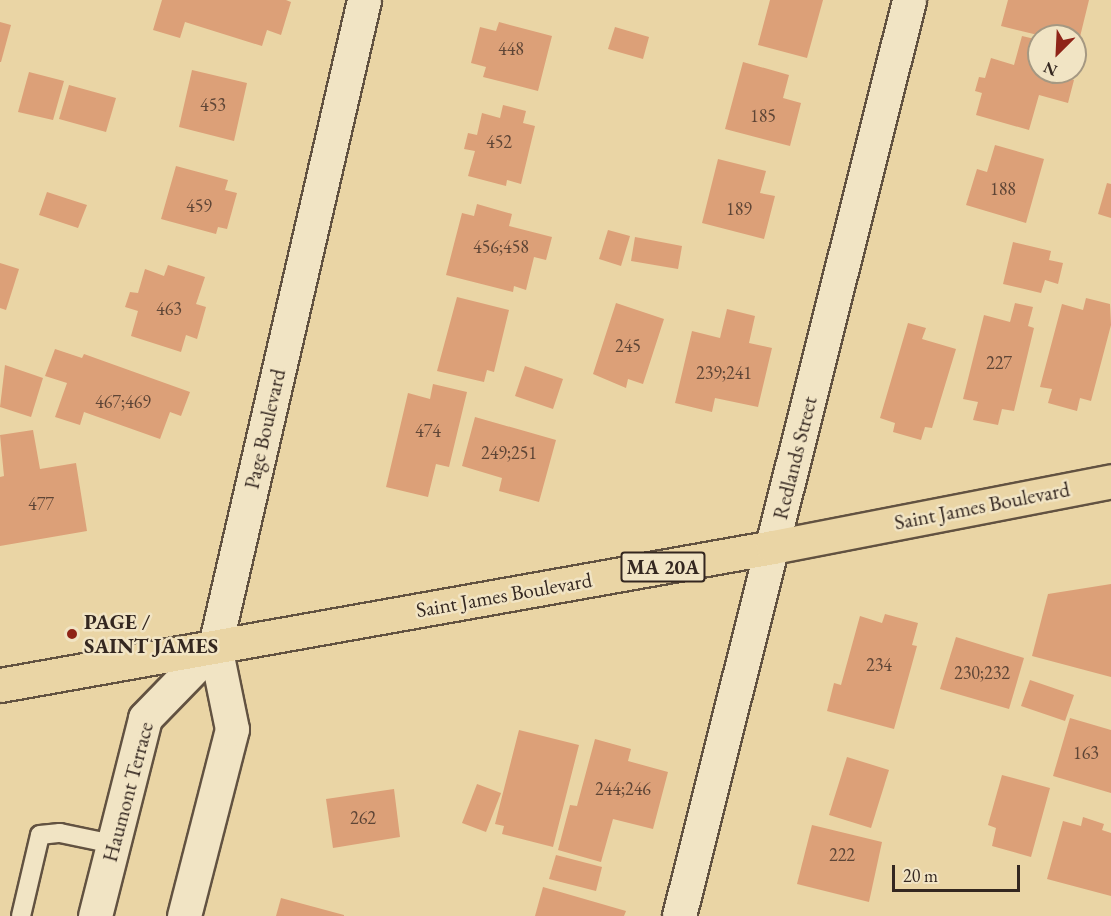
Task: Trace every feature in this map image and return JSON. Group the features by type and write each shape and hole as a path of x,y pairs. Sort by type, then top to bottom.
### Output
{"main road":[{"name":"Saint James Boulevard","path":"215,646 773,547 1111,481"},
{"name":"MA 20A","path":"0,685 215,646"}],"street":[{"name":"Page Boulevard","path":"215,646 364,0"},
{"name":"Redlands Street","path":"679,916 909,0"},
{"name":"Haumont Terrace","path":"95,916 145,718 215,646"},
{"path":"184,916 232,729 215,646"}],"lane":[{"path":"21,916 40,835 60,833 113,844"}],"building":[{"path":"162,0 286,0 291,2 281,35 267,30 262,46 185,22 180,38 153,30"},
{"path":"770,0 823,0 807,58 758,45"},
{"path":"1008,0 1089,0 1083,24 1027,24 1027,32 1001,26"},
{"path":"0,22 11,25 1,62 0,62"},
{"path":"499,22 552,36 538,91 483,77 486,67 471,63 480,27 496,31"},
{"path":"615,27 649,37 643,59 608,49"},
{"path":"1022,36 1027,37 1027,84 1073,84 1068,103 1039,95 1029,130 976,115 982,93 975,91 979,77 985,78 991,58 1014,65"},
{"path":"743,62 789,75 783,98 801,103 790,146 725,129"},
{"path":"192,70 247,83 234,141 179,127"},
{"path":"29,72 64,81 53,120 18,112"},
{"path":"69,85 116,98 106,132 59,119"},
{"path":"503,105 526,111 523,123 535,126 521,184 507,180 506,186 468,176 475,151 464,149 468,133 477,135 482,113 500,118"},
{"path":"995,145 1044,159 1026,223 966,205 977,169 987,172"},
{"path":"718,159 766,171 760,193 775,196 764,239 702,223"},
{"path":"176,166 228,180 225,190 237,193 227,229 218,227 216,234 161,219"},
{"path":"1107,183 1111,184 1111,218 1098,214"},
{"path":"47,192 87,205 78,228 39,215"},
{"path":"477,204 512,214 509,226 552,237 546,260 534,257 526,290 514,286 513,292 446,275 462,213 474,216"},
{"path":"608,230 630,236 621,266 599,259"},
{"path":"635,237 682,246 678,269 631,261"},
{"path":"1013,242 1051,251 1049,260 1063,263 1058,284 1045,280 1041,293 1003,284"},
{"path":"0,263 19,269 6,310 0,308"},
{"path":"168,265 205,277 196,304 206,307 197,339 186,335 181,352 131,336 138,311 125,307 130,292 138,293 145,269 164,276"},
{"path":"457,297 509,310 494,372 487,370 484,382 437,371"},
{"path":"1086,298 1110,304 1111,325 1091,401 1080,398 1077,411 1048,403 1052,389 1040,387 1062,304 1083,310"},
{"path":"616,303 664,319 643,384 628,379 626,388 593,374"},
{"path":"1015,303 1033,307 1028,326 1034,328 1014,411 1002,409 998,425 973,420 978,402 963,399 984,315 1010,322"},
{"path":"727,309 755,316 749,343 772,348 758,407 715,398 712,412 675,403 692,331 720,338"},
{"path":"908,323 926,328 922,339 956,349 932,428 925,427 921,440 893,432 895,423 880,418"},
{"path":"55,349 82,358 84,354 190,392 181,416 170,412 160,439 84,412 80,425 55,417 67,383 45,376"},
{"path":"5,365 43,378 31,417 0,407"},
{"path":"525,366 563,379 553,409 515,396"},
{"path":"433,384 467,392 449,467 436,464 428,497 386,487 408,393 430,399"},
{"path":"475,417 556,440 539,502 499,491 502,478 462,466"},
{"path":"33,430 40,469 76,463 87,531 0,546 0,477 4,476 0,435"},
{"path":"1111,584 1111,677 1032,656 1048,594"},
{"path":"885,614 918,623 912,645 917,646 894,729 827,711 834,683 841,685 860,616 882,623"},
{"path":"956,637 1024,658 1009,709 940,689"},
{"path":"1030,680 1074,695 1065,721 1021,706"},
{"path":"1070,718 1111,730 1111,793 1053,776"},
{"path":"519,730 579,745 553,847 502,834 504,826 495,824"},
{"path":"595,739 631,749 628,761 668,772 653,829 613,819 601,862 558,850 570,805 577,806"},
{"path":"847,757 889,770 871,828 829,815"},
{"path":"1002,775 1050,788 1031,857 992,846 996,828 988,825"},
{"path":"477,784 501,793 486,832 462,823"},
{"path":"394,789 400,837 333,848 326,799"},
{"path":"1083,817 1104,824 1102,830 1111,833 1111,896 1047,879 1063,821 1081,826"},
{"path":"812,825 882,842 869,902 797,884"},
{"path":"556,855 602,867 596,891 549,879"},
{"path":"543,887 626,911 624,916 535,916"},
{"path":"281,898 344,915 344,916 276,916"}],"place":[{"name":"PAGE / SAINT JAMES","path":"72,634"}]}
